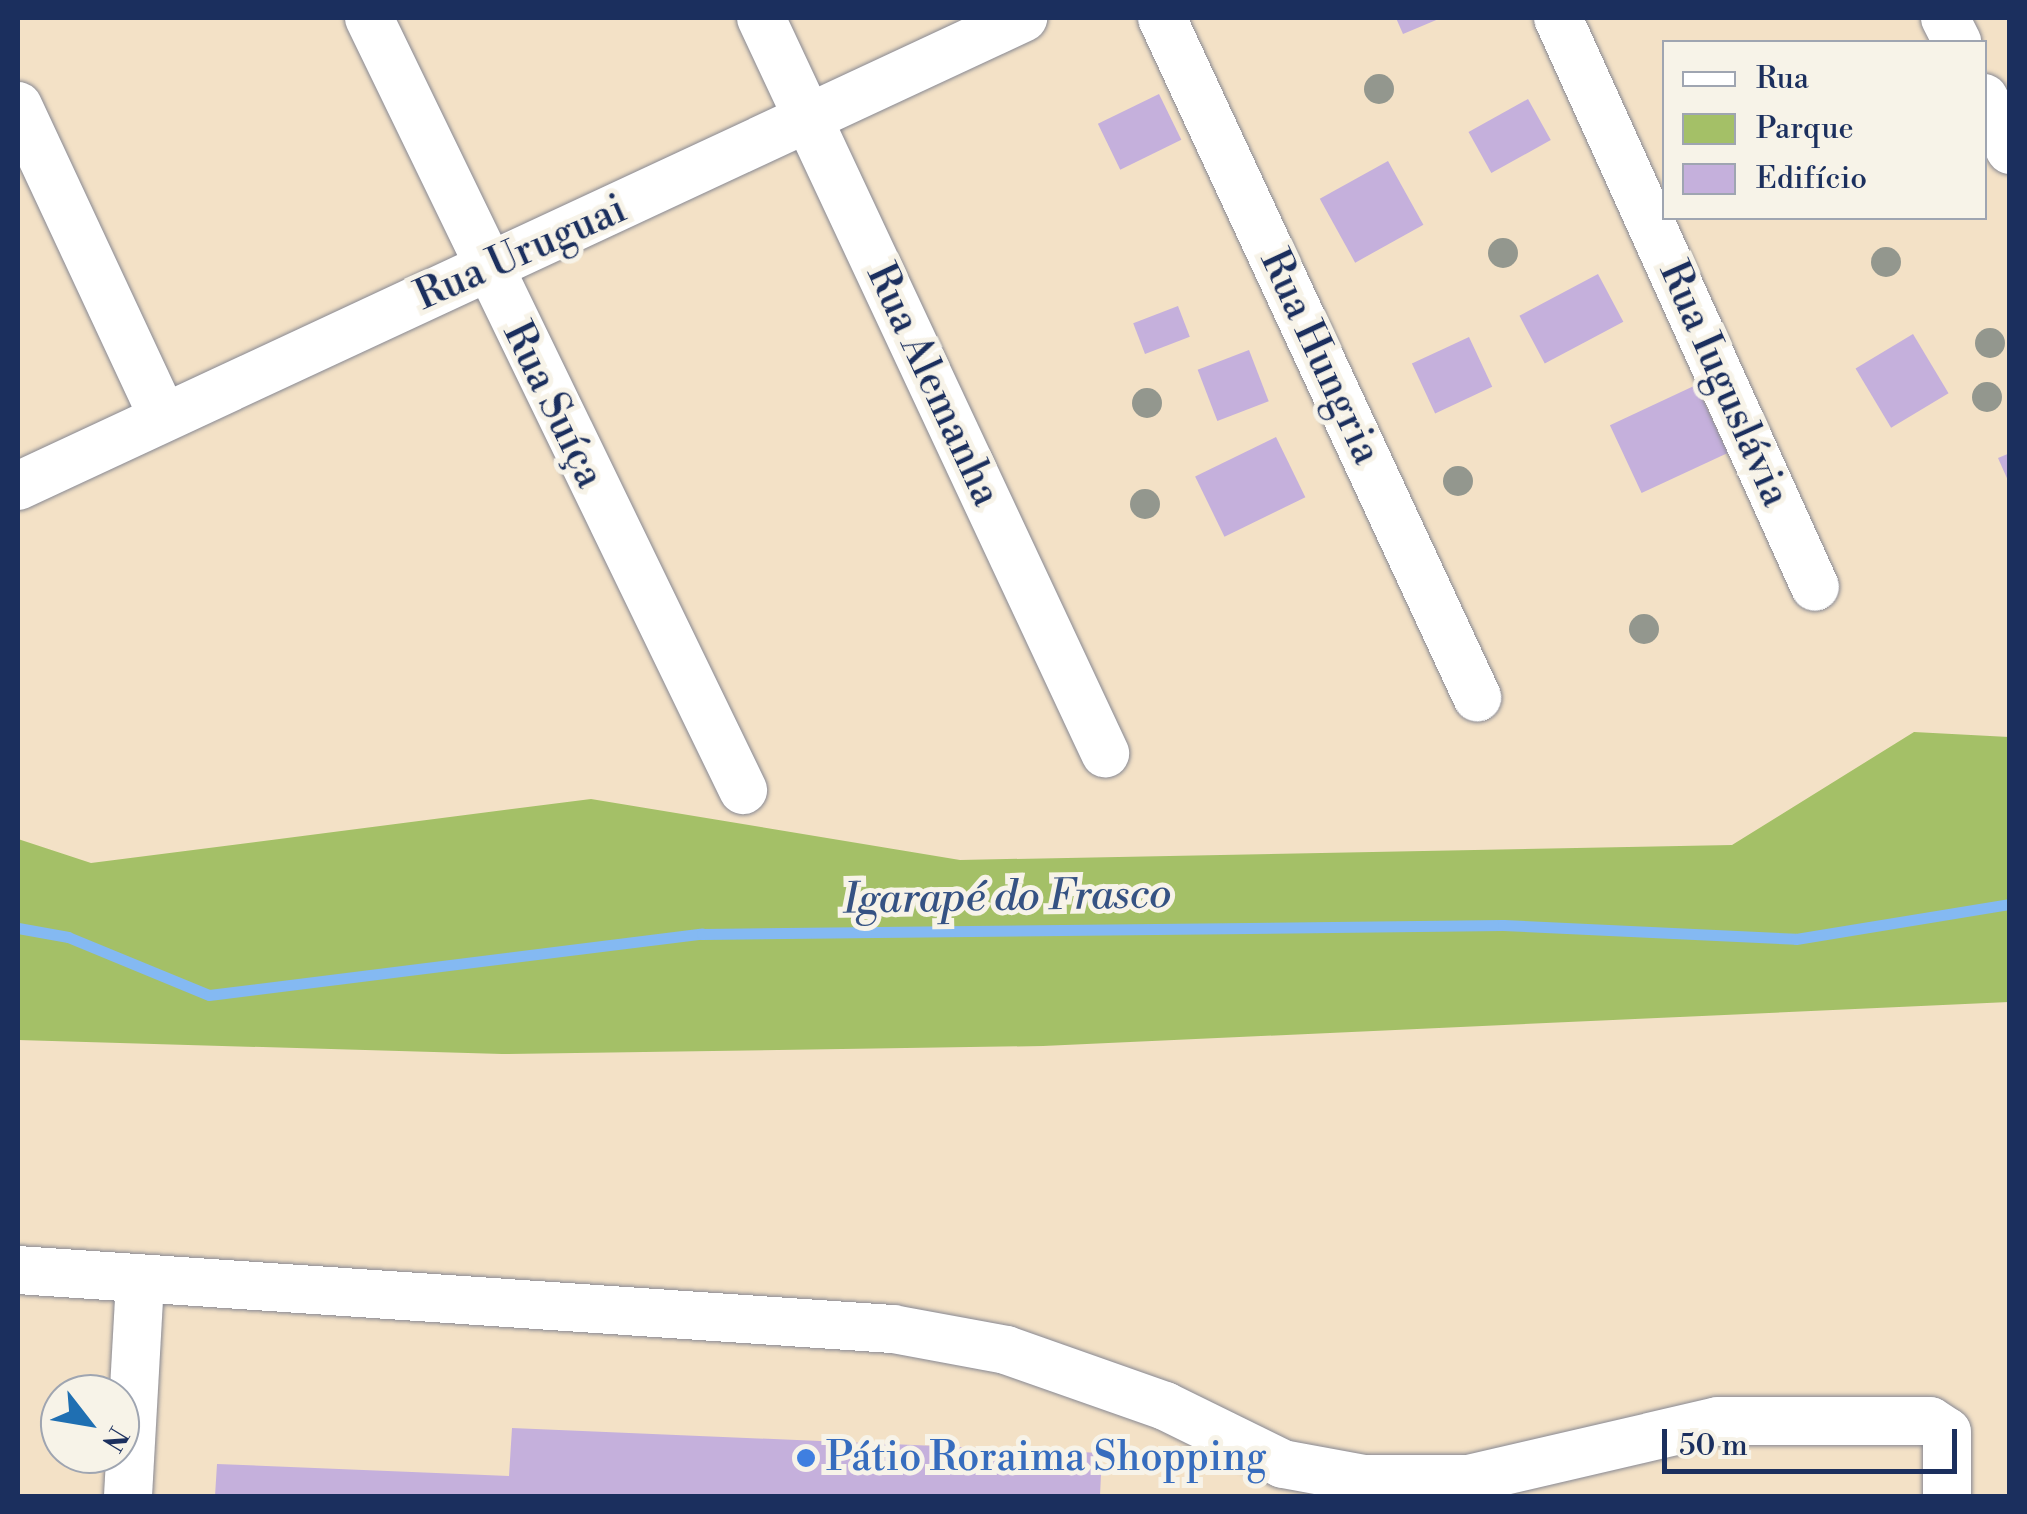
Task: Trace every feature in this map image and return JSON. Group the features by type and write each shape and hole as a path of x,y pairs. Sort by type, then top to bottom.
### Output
{"street":[{"name":"Rua Suíça","path":"368,18 485,269 744,790"},
{"name":"Rua Alemanha","path":"760,18 1105,752"},
{"name":"Rua Uruguai","path":"18,486 810,123 1022,18"},
{"name":"Rua Hungria","path":"1162,18 1477,697"},
{"name":"Rua Iuguslávia","path":"1558,18 1815,587"},
{"path":"1945,18 1957,40"},
{"path":"1987,104 2010,150"},
{"path":"18,106 163,417"},
{"path":"18,1270 893,1329 1006,1350 1165,1406 1282,1464 1365,1479 1469,1480 1718,1420 1862,1418 1940,1424 1948,1496"},
{"path":"128,1496 140,1281"}],"green space":[{"path":"1914,732 2009,737 2009,1002 1043,1046 502,1054 18,1040 18,839 91,863 591,799 960,860 1732,845"}],"building":[{"path":"1396,18 1441,18 1403,34"},
{"path":"1159,94 1181,140 1120,170 1098,124"},
{"path":"1528,99 1551,140 1491,173 1469,132"},
{"path":"1388,161 1423,225 1355,263 1320,199"},
{"path":"1598,274 1623,322 1545,363 1519,316"},
{"path":"1178,306 1190,337 1145,354 1133,323"},
{"path":"1913,334 1949,393 1891,428 1856,369"},
{"path":"1469,337 1492,387 1435,413 1412,364"},
{"path":"1249,350 1269,401 1217,421 1198,370"},
{"path":"1696,385 1728,453 1642,493 1610,425"},
{"path":"1276,437 1305,497 1224,537 1195,476"},
{"path":"2010,453 2010,485 1998,458"},
{"name":"Pátio Roraima Shopping","path":"512,1428 1102,1453 1100,1496 215,1496 217,1464 509,1476"}],"waterway":[{"name":"Igarapé do Frasco","path":"18,928 68,937 209,995 702,934 1503,925 1796,939 2010,904"}],"place":[{"name":"Pátio Roraima Shopping","path":"806,1458"}]}
